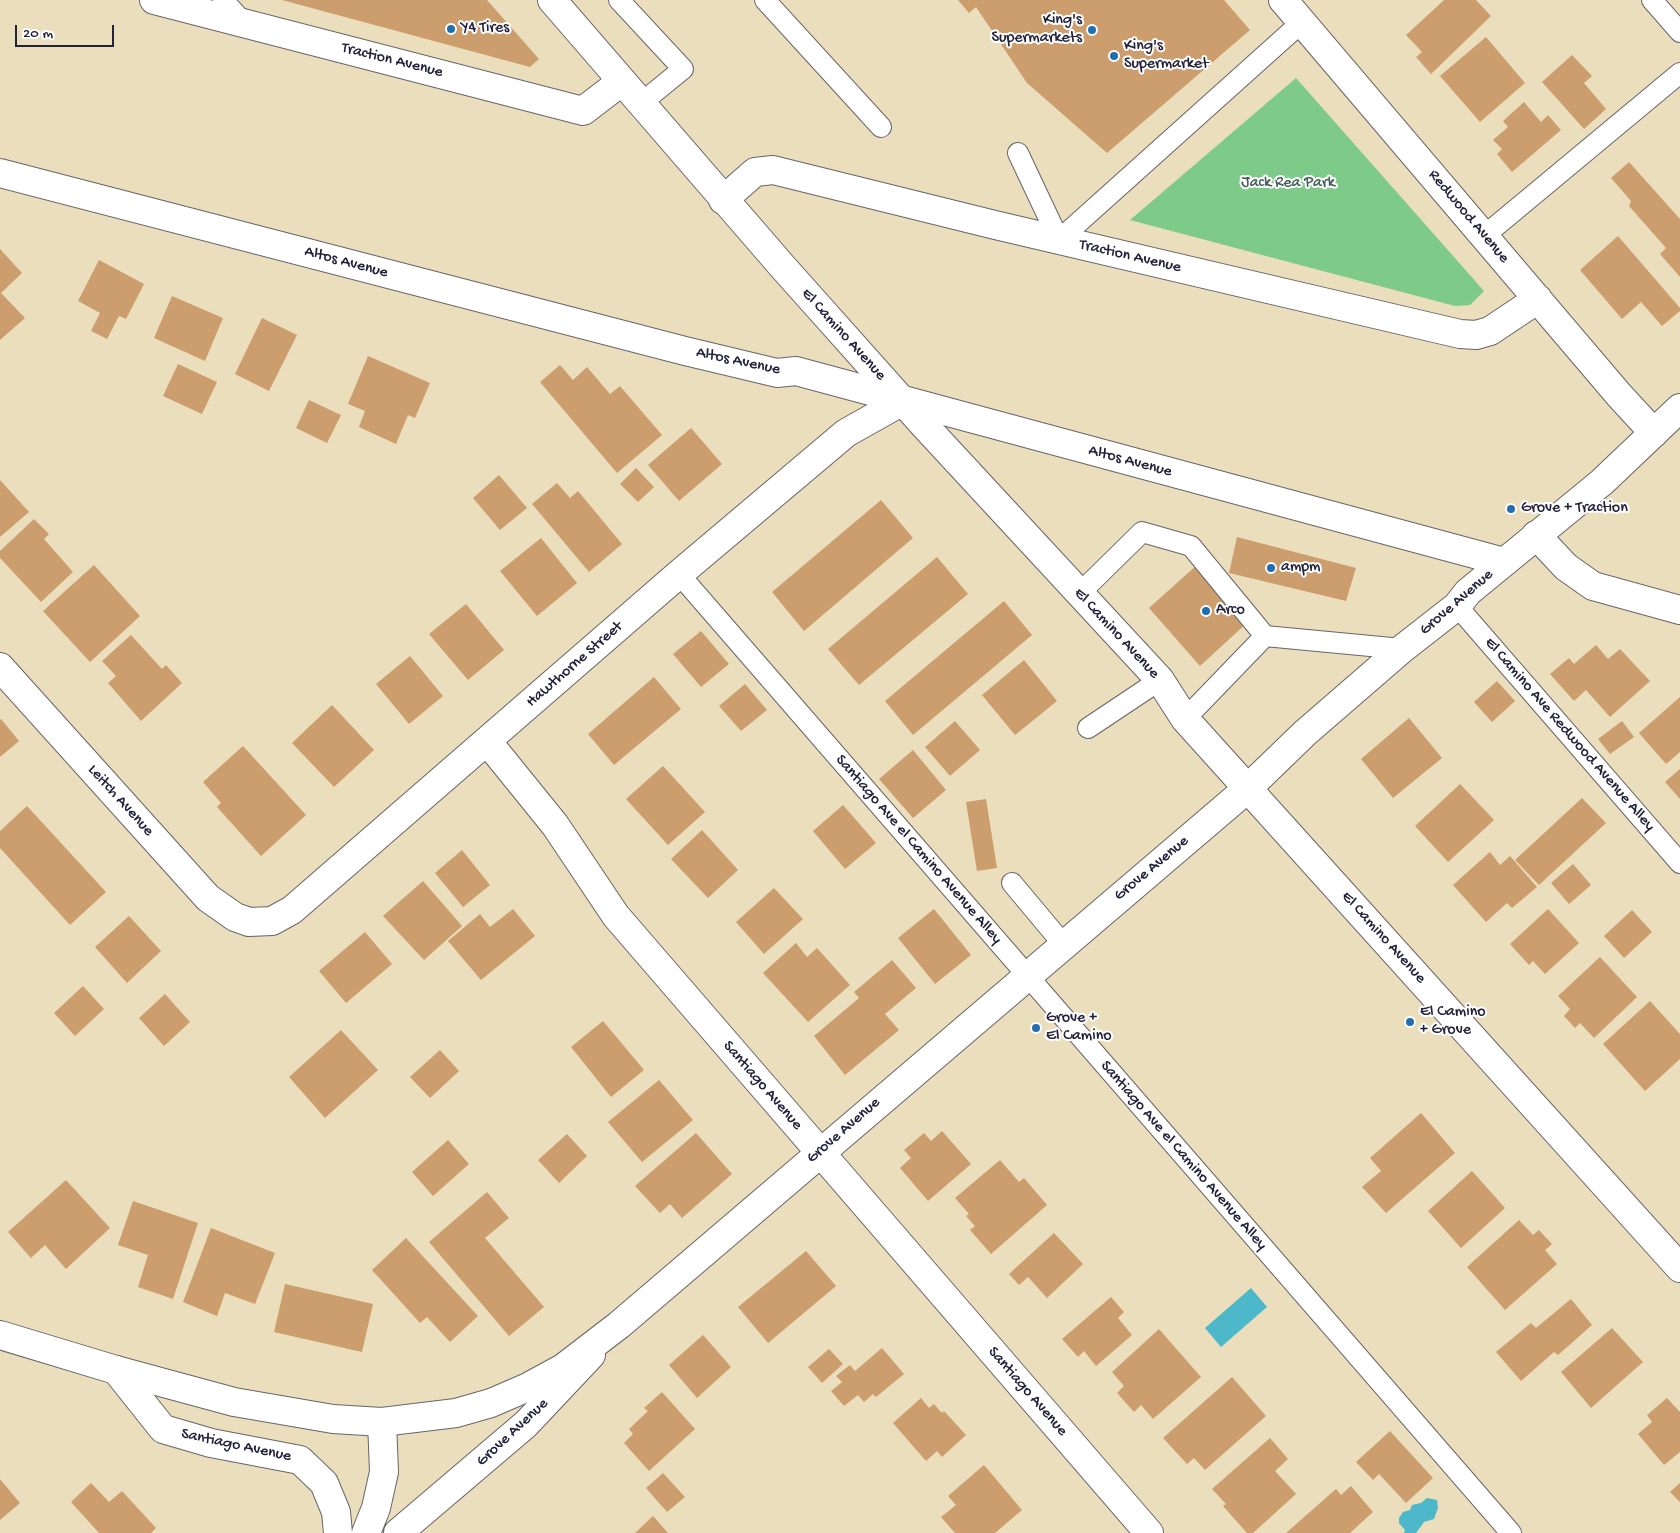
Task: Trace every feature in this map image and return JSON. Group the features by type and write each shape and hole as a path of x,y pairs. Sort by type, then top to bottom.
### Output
{"street":[{"name":"Traction Avenue","path":"154,0 583,111 621,82"},
{"name":"El Camino Avenue","path":"552,0 723,200 903,401 1160,680 1185,719 1680,1268"},
{"name":"Redwood Avenue","path":"1283,0 1538,298 1619,396 1654,433"},
{"name":"Traction Avenue","path":"723,200 755,172 773,170 1059,240 1460,334 1476,335 1490,331 1538,298"},
{"name":"Altos Avenue","path":"0,173 685,351 777,373 796,371 1504,562"},
{"name":"Hawthorne Street","path":"249,922 272,921 292,910 679,574 846,433 903,401"},
{"name":"Grove Avenue","path":"382,1422 456,1413 491,1403 528,1387 562,1368 619,1324 1026,975 1247,789 1305,733 1402,649 1457,606 1468,592 1602,482 1680,408"},
{"path":"1536,535 1566,566 1593,586 1680,610"},
{"name":"Leitch Avenue","path":"0,667 208,898 221,910 249,922"},
{"name":"Santiago Avenue","path":"487,741 555,825 616,916 1149,1533"},
{"name":"Grove Avenue","path":"398,1533 526,1424 619,1324"},
{"path":"0,1334 116,1370 234,1402 333,1419 382,1422 384,1472 376,1508 366,1533"},
{"name":"Santiago Avenue","path":"116,1370 164,1430 211,1443 300,1460 324,1483 336,1512 338,1533"}],"lane":[{"path":"223,0 244,23"},
{"path":"620,0 683,69 640,104"},
{"path":"765,0 881,127"},
{"path":"1652,0 1680,32"},
{"path":"1018,153 1059,240 1302,22"},
{"path":"1484,236 1680,73"},
{"path":"1079,594 1142,532 1191,546 1265,636 1402,649"},
{"name":"Santiago Ave el Camino Avenue Alley","path":"679,574 1511,1533"},
{"name":"El Camino Ave Redwood Avenue Alley","path":"1457,606 1680,863"},
{"path":"1185,719 1265,636"},
{"path":"1088,728 1160,680"},
{"path":"1012,883 1063,944"}],"green space":[{"name":"Jack Rea Park","path":"1296,78 1484,291 1470,305 1455,306 1130,220"}],"water":[{"path":"1251,1288 1267,1307 1221,1347 1205,1328"},
{"path":"1427,1498 1437,1500 1438,1508 1434,1519 1424,1522 1416,1533 1404,1533 1405,1530 1399,1523 1399,1518 1403,1512 1410,1510 1412,1505 1421,1503"}],"building":[{"name":"Y4 Tires","path":"282,0 487,0 539,59 530,67"},
{"name":"King's Supermarket","path":"958,0 1224,0 1250,30 1107,153 1027,83 976,7 969,13"},
{"path":"1444,0 1476,0 1491,16 1431,74 1416,57 1422,52 1406,35"},
{"path":"1486,37 1525,83 1480,122 1440,76"},
{"path":"1572,55 1592,76 1584,83 1606,109 1584,129 1542,82"},
{"path":"1524,102 1541,122 1548,115 1561,130 1512,172 1497,154 1502,149 1493,140 1508,127 1503,121"},
{"path":"1629,162 1680,219 1680,277 1660,254 1666,248 1629,206 1631,201 1611,178"},
{"path":"1618,236 1680,308 1680,311 1662,326 1641,302 1622,319 1580,270"},
{"path":"0,249 22,273 1,293 25,318 0,340"},
{"path":"99,260 144,284 126,319 119,316 107,339 91,331 100,313 78,301"},
{"path":"172,296 223,318 205,361 154,338"},
{"path":"262,318 297,335 269,391 235,374"},
{"path":"368,356 430,383 415,418 408,415 396,444 359,427 365,411 348,404"},
{"path":"178,364 217,382 202,414 163,396"},
{"path":"560,365 573,380 587,367 610,394 620,386 662,435 617,473 540,382"},
{"path":"309,400 341,415 327,443 296,428"},
{"path":"691,428 722,464 679,501 648,465"},
{"path":"636,468 654,487 638,502 620,484"},
{"path":"499,475 527,508 500,530 473,498"},
{"path":"0,480 29,512 0,537"},
{"path":"557,483 570,498 578,491 622,544 589,572 532,504"},
{"path":"881,500 913,538 804,631 772,592"},
{"path":"34,519 49,534 44,539 73,572 41,602 0,558 0,551"},
{"path":"1237,537 1356,568 1346,601 1229,573"},
{"path":"541,538 577,583 537,616 500,571"},
{"path":"937,557 968,594 859,685 828,649"},
{"path":"1198,564 1249,621 1200,666 1149,608"},
{"path":"94,565 140,616 90,662 43,611"},
{"path":"1004,601 1032,635 913,735 885,701"},
{"path":"466,604 504,650 468,680 429,634"},
{"path":"701,631 729,664 701,687 673,654"},
{"path":"131,635 162,669 166,665 182,683 141,721 108,683 116,676 102,661"},
{"path":"1596,645 1608,659 1620,649 1650,681 1610,717 1586,690 1574,701 1550,674 1569,658 1574,664"},
{"path":"410,656 443,696 409,724 376,684"},
{"path":"1024,660 1057,701 1015,735 982,695"},
{"path":"654,677 681,709 614,765 588,734"},
{"path":"1497,681 1515,701 1492,722 1474,702"},
{"path":"745,684 767,710 741,731 719,706"},
{"path":"1680,697 1680,752 1666,764 1639,733"},
{"path":"332,705 374,750 334,787 292,743"},
{"path":"1409,718 1442,758 1393,798 1361,759"},
{"path":"0,720 19,741 0,757"},
{"path":"955,721 980,750 950,776 925,747"},
{"path":"1622,721 1634,737 1610,754 1598,739"},
{"path":"243,746 306,815 261,856 217,807 221,803 203,782"},
{"path":"913,750 946,790 913,818 879,779"},
{"path":"663,766 705,812 668,845 626,799"},
{"path":"1680,769 1680,799 1665,782"},
{"path":"1460,784 1494,820 1448,862 1415,826"},
{"path":"1582,798 1606,823 1539,885 1515,860"},
{"path":"986,799 997,868 977,871 966,802"},
{"path":"843,805 876,843 845,869 813,831"},
{"path":"27,806 106,892 70,925 0,848 0,831"},
{"path":"702,830 738,870 708,898 671,859"},
{"path":"462,850 490,885 463,907 435,873"},
{"path":"1490,852 1500,865 1510,856 1537,887 1512,908 1507,903 1486,922 1453,885"},
{"path":"1573,864 1591,885 1569,904 1551,883"},
{"path":"423,881 462,926 424,960 383,916"},
{"path":"774,888 803,919 764,954 736,922"},
{"path":"513,909 535,936 481,980 448,941 480,914 490,927"},
{"path":"934,909 971,955 935,984 898,938"},
{"path":"1548,909 1579,943 1545,974 1533,961 1529,965 1510,944"},
{"path":"1632,910 1652,932 1624,958 1604,936"},
{"path":"129,916 161,951 127,983 95,947"},
{"path":"365,932 392,964 346,1003 319,971"},
{"path":"796,943 807,957 817,948 850,985 808,1022 763,973"},
{"path":"1600,957 1637,997 1594,1038 1580,1023 1575,1028 1564,1016 1570,1009 1558,996"},
{"path":"892,960 916,988 885,1014 899,1030 845,1075 814,1036 859,998 854,992"},
{"path":"83,986 104,1009 75,1036 54,1013"},
{"path":"165,994 190,1022 164,1046 139,1018"},
{"path":"1650,1001 1680,1034 1680,1059 1645,1091 1603,1044"},
{"path":"603,1021 644,1070 611,1097 571,1047"},
{"path":"341,1030 378,1070 325,1118 289,1077"},
{"path":"440,1050 459,1071 430,1098 410,1077"},
{"path":"659,1080 693,1120 642,1162 608,1122"},
{"path":"1421,1113 1455,1153 1386,1213 1362,1187 1381,1171 1370,1158"},
{"path":"942,1131 971,1164 928,1201 900,1168 911,1158 904,1150 924,1133 931,1141"},
{"path":"696,1133 732,1174 682,1218 670,1204 660,1213 635,1186"},
{"path":"567,1134 587,1156 559,1183 538,1160"},
{"path":"448,1140 469,1164 433,1196 412,1172"},
{"path":"1000,1160 1019,1182 1024,1178 1047,1205 991,1254 970,1230 975,1226 966,1216 969,1214 955,1198"},
{"path":"1472,1171 1505,1208 1461,1248 1428,1211"},
{"path":"66,1180 110,1228 66,1269 45,1245 31,1258 8,1232"},
{"path":"487,1192 509,1218 485,1238 544,1307 509,1336 429,1242"},
{"path":"133,1201 198,1223 173,1299 138,1287 148,1255 118,1245"},
{"path":"1519,1220 1533,1235 1539,1230 1552,1244 1545,1250 1557,1264 1505,1310 1467,1267"},
{"path":"211,1228 275,1253 255,1304 225,1293 217,1316 183,1302"},
{"path":"1054,1233 1083,1264 1047,1298 1028,1277 1019,1285 1009,1274"},
{"path":"406,1238 478,1316 450,1342 427,1317 420,1323 372,1270"},
{"path":"806,1251 836,1286 768,1343 738,1307"},
{"path":"285,1284 373,1304 362,1352 274,1332"},
{"path":"1111,1297 1124,1312 1118,1318 1132,1335 1096,1366 1084,1351 1078,1357 1062,1339"},
{"path":"1571,1299 1592,1325 1558,1355 1554,1352 1521,1381 1496,1352 1531,1323 1536,1328"},
{"path":"1612,1328 1643,1362 1591,1408 1561,1372"},
{"path":"1159,1329 1201,1377 1153,1419 1141,1405 1134,1412 1117,1393 1124,1386 1112,1372"},
{"path":"703,1335 731,1367 697,1398 669,1365"},
{"path":"882,1348 904,1374 876,1397 873,1394 864,1402 858,1395 844,1406 831,1391 842,1382 836,1376 850,1365 855,1371"},
{"path":"829,1349 843,1364 822,1383 808,1367"},
{"path":"1232,1377 1266,1416 1205,1470 1194,1458 1187,1464 1163,1438"},
{"path":"662,1392 695,1429 649,1471 624,1443 633,1434 629,1429 648,1411 644,1408"},
{"path":"921,1398 929,1408 934,1404 942,1413 944,1411 966,1435 942,1457 937,1451 926,1461 893,1423"},
{"path":"1667,1398 1680,1412 1680,1452 1664,1465 1638,1434 1652,1422 1647,1415"},
{"path":"1390,1431 1433,1478 1406,1503 1379,1474 1373,1480 1356,1462"},
{"path":"1270,1438 1288,1459 1275,1471 1296,1494 1253,1533 1247,1533 1223,1506 1226,1504 1212,1489"},
{"path":"984,1465 1022,1510 995,1533 955,1533 941,1517 956,1505 948,1496"},
{"path":"663,1473 685,1497 667,1512 646,1488"},
{"path":"0,1479 20,1503 0,1520"},
{"path":"91,1483 109,1502 122,1491 156,1528 151,1533 99,1533 71,1502"},
{"path":"1680,1483 1680,1502 1670,1492"},
{"path":"1351,1486 1373,1512 1350,1533 1286,1533 1336,1489 1341,1495"},
{"path":"653,1516 668,1533 635,1533"}],"place":[{"name":"Y4 Tires","path":"451,29"},
{"name":"King's Supermarkets","path":"1092,30"},
{"name":"King's Supermarket","path":"1114,56"},
{"name":"Grove + Traction","path":"1511,509"},
{"name":"ampm","path":"1271,568"},
{"name":"Arco","path":"1206,611"},
{"name":"El Camino + Grove","path":"1410,1022"},
{"name":"Grove + El Camino","path":"1036,1028"}]}
